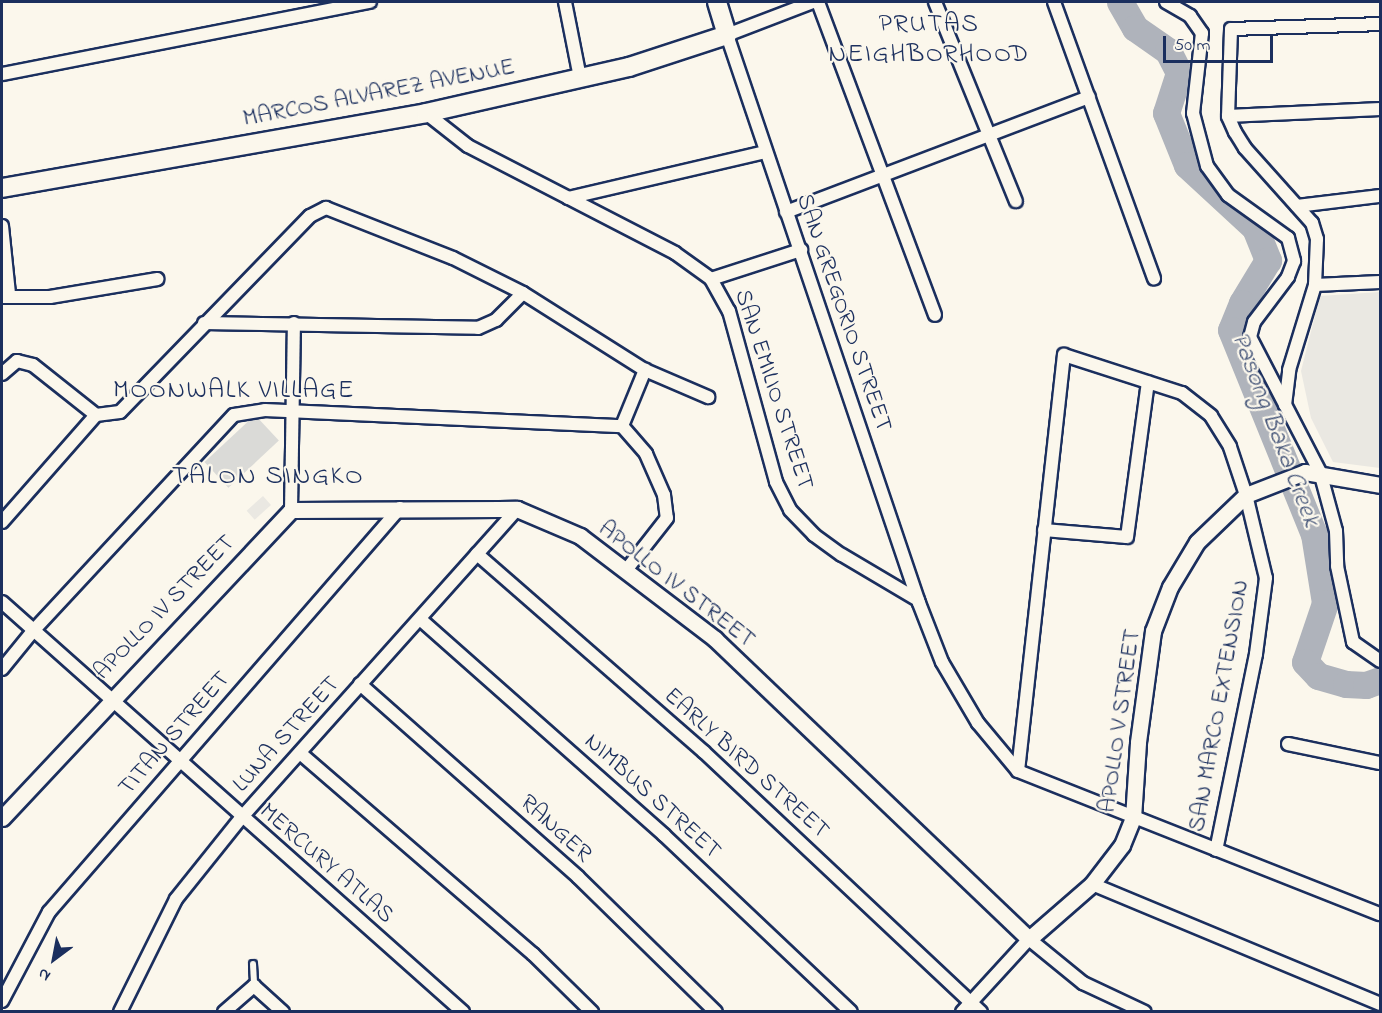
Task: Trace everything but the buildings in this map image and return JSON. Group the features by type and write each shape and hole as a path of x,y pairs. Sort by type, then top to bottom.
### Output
{"main road":[{"path":"717,2 727,35"},
{"name":"MARCOS ALVAREZ AVENUE","path":"2,188 426,113 580,78 727,35"}],"street":[{"path":"2,74 370,2"},
{"path":"565,2 580,78"},
{"path":"727,35 813,2"},
{"path":"818,2 935,315"},
{"path":"935,2 1016,201"},
{"path":"1054,2 1155,278"},
{"path":"1166,2 1190,16 1202,33 1193,113 1208,166 1228,195 1288,238 1294,261 1288,278 1254,322 1250,337 1285,405 1336,531 1347,625 1353,642 1380,661"},
{"path":"1285,405 1289,370 1315,285 1317,239 1312,222 1245,148 1228,116 1231,29 1380,24"},
{"name":"SAN GREGORIO STREET","path":"727,35 919,602 942,662 978,723 1017,771"},
{"path":"786,212 1089,97"},
{"path":"1228,116 1380,109"},
{"name":"SAN EMILIO STREET","path":"426,113 468,146 675,253 711,279 729,311 776,482 790,510 814,535 842,555 919,602"},
{"path":"568,198 765,152"},
{"path":"1297,206 1380,196"},
{"path":"2,522 96,415 120,412 310,216 326,208 453,258 523,293 645,370 708,398"},
{"path":"2,226 5,295 50,297 157,279"},
{"path":"711,279 801,250"},
{"path":"1315,285 1380,282"},
{"path":"204,323 478,328 487,327 523,293"},
{"path":"291,510 290,413 294,323"},
{"name":"SAN MARCO EXTENSION","path":"1044,530 1064,355 1182,393 1211,416 1230,447 1246,495 1266,578 1256,654 1216,850"},
{"path":"2,375 17,361 33,365 96,415"},
{"path":"622,426 645,370"},
{"path":"1148,382 1127,537 1044,530 1017,771 1380,914"},
{"path":"2,669 33,631 234,415 265,410 290,413 622,426 646,454 664,495 667,518 627,569"},
{"path":"1312,472 1380,485"},
{"name":"APOLLO V STREET","path":"1029,939 1092,884 1110,865 1133,818 1149,654 1160,609 1197,542 1246,495 1312,472"},
{"name":"TITAN STREET","path":"2,1001 49,912 400,508"},
{"name":"APOLLO IV STREET","path":"2,818 108,700 291,510 517,509 580,536 627,569 715,639 1029,939"},
{"name":"LUNA STREET","path":"120,1011 176,899 241,818 517,509"},
{"name":"EARLY BIRD STREET","path":"477,554 704,752 966,1007 981,1011"},
{"name":"MERCURY ATLAS","path":"2,602 241,818 463,1011"},
{"name":"NIMBUS STREET","path":"420,619 664,835 851,1011"},
{"name":"RANGER","path":"360,684 578,877 716,1011"},
{"path":"1288,744 1380,763"},
{"path":"300,753 533,954 592,1011"},
{"path":"1092,884 1380,1004"},
{"path":"966,1007 1029,939 1083,983 1145,1011"},
{"path":"225,1011 254,986 283,1011"}],"lane":[{"path":"253,964 254,986"}],"shaded area":[{"path":"1380,292 1380,468 1333,462 1311,418 1301,371 1320,296"},
{"path":"255,415 279,441 228,488 205,462"},
{"path":"263,496 271,505 255,520 247,511"}],"waterway":[{"name":"Pasong Baka Creek","path":"1120,2 1135,28 1168,51 1179,73 1166,113 1187,165 1255,228 1268,260 1242,303 1231,330 1314,534 1325,603 1305,662 1318,676 1346,684 1366,685 1380,680"}],"district":[{"name":"PRUTAS NEIGHBORHOOD","path":"929,40"},
{"name":"MOONWALK VILLAGE","path":"234,392"},
{"name":"TALON SINGKO","path":"268,477"}]}
